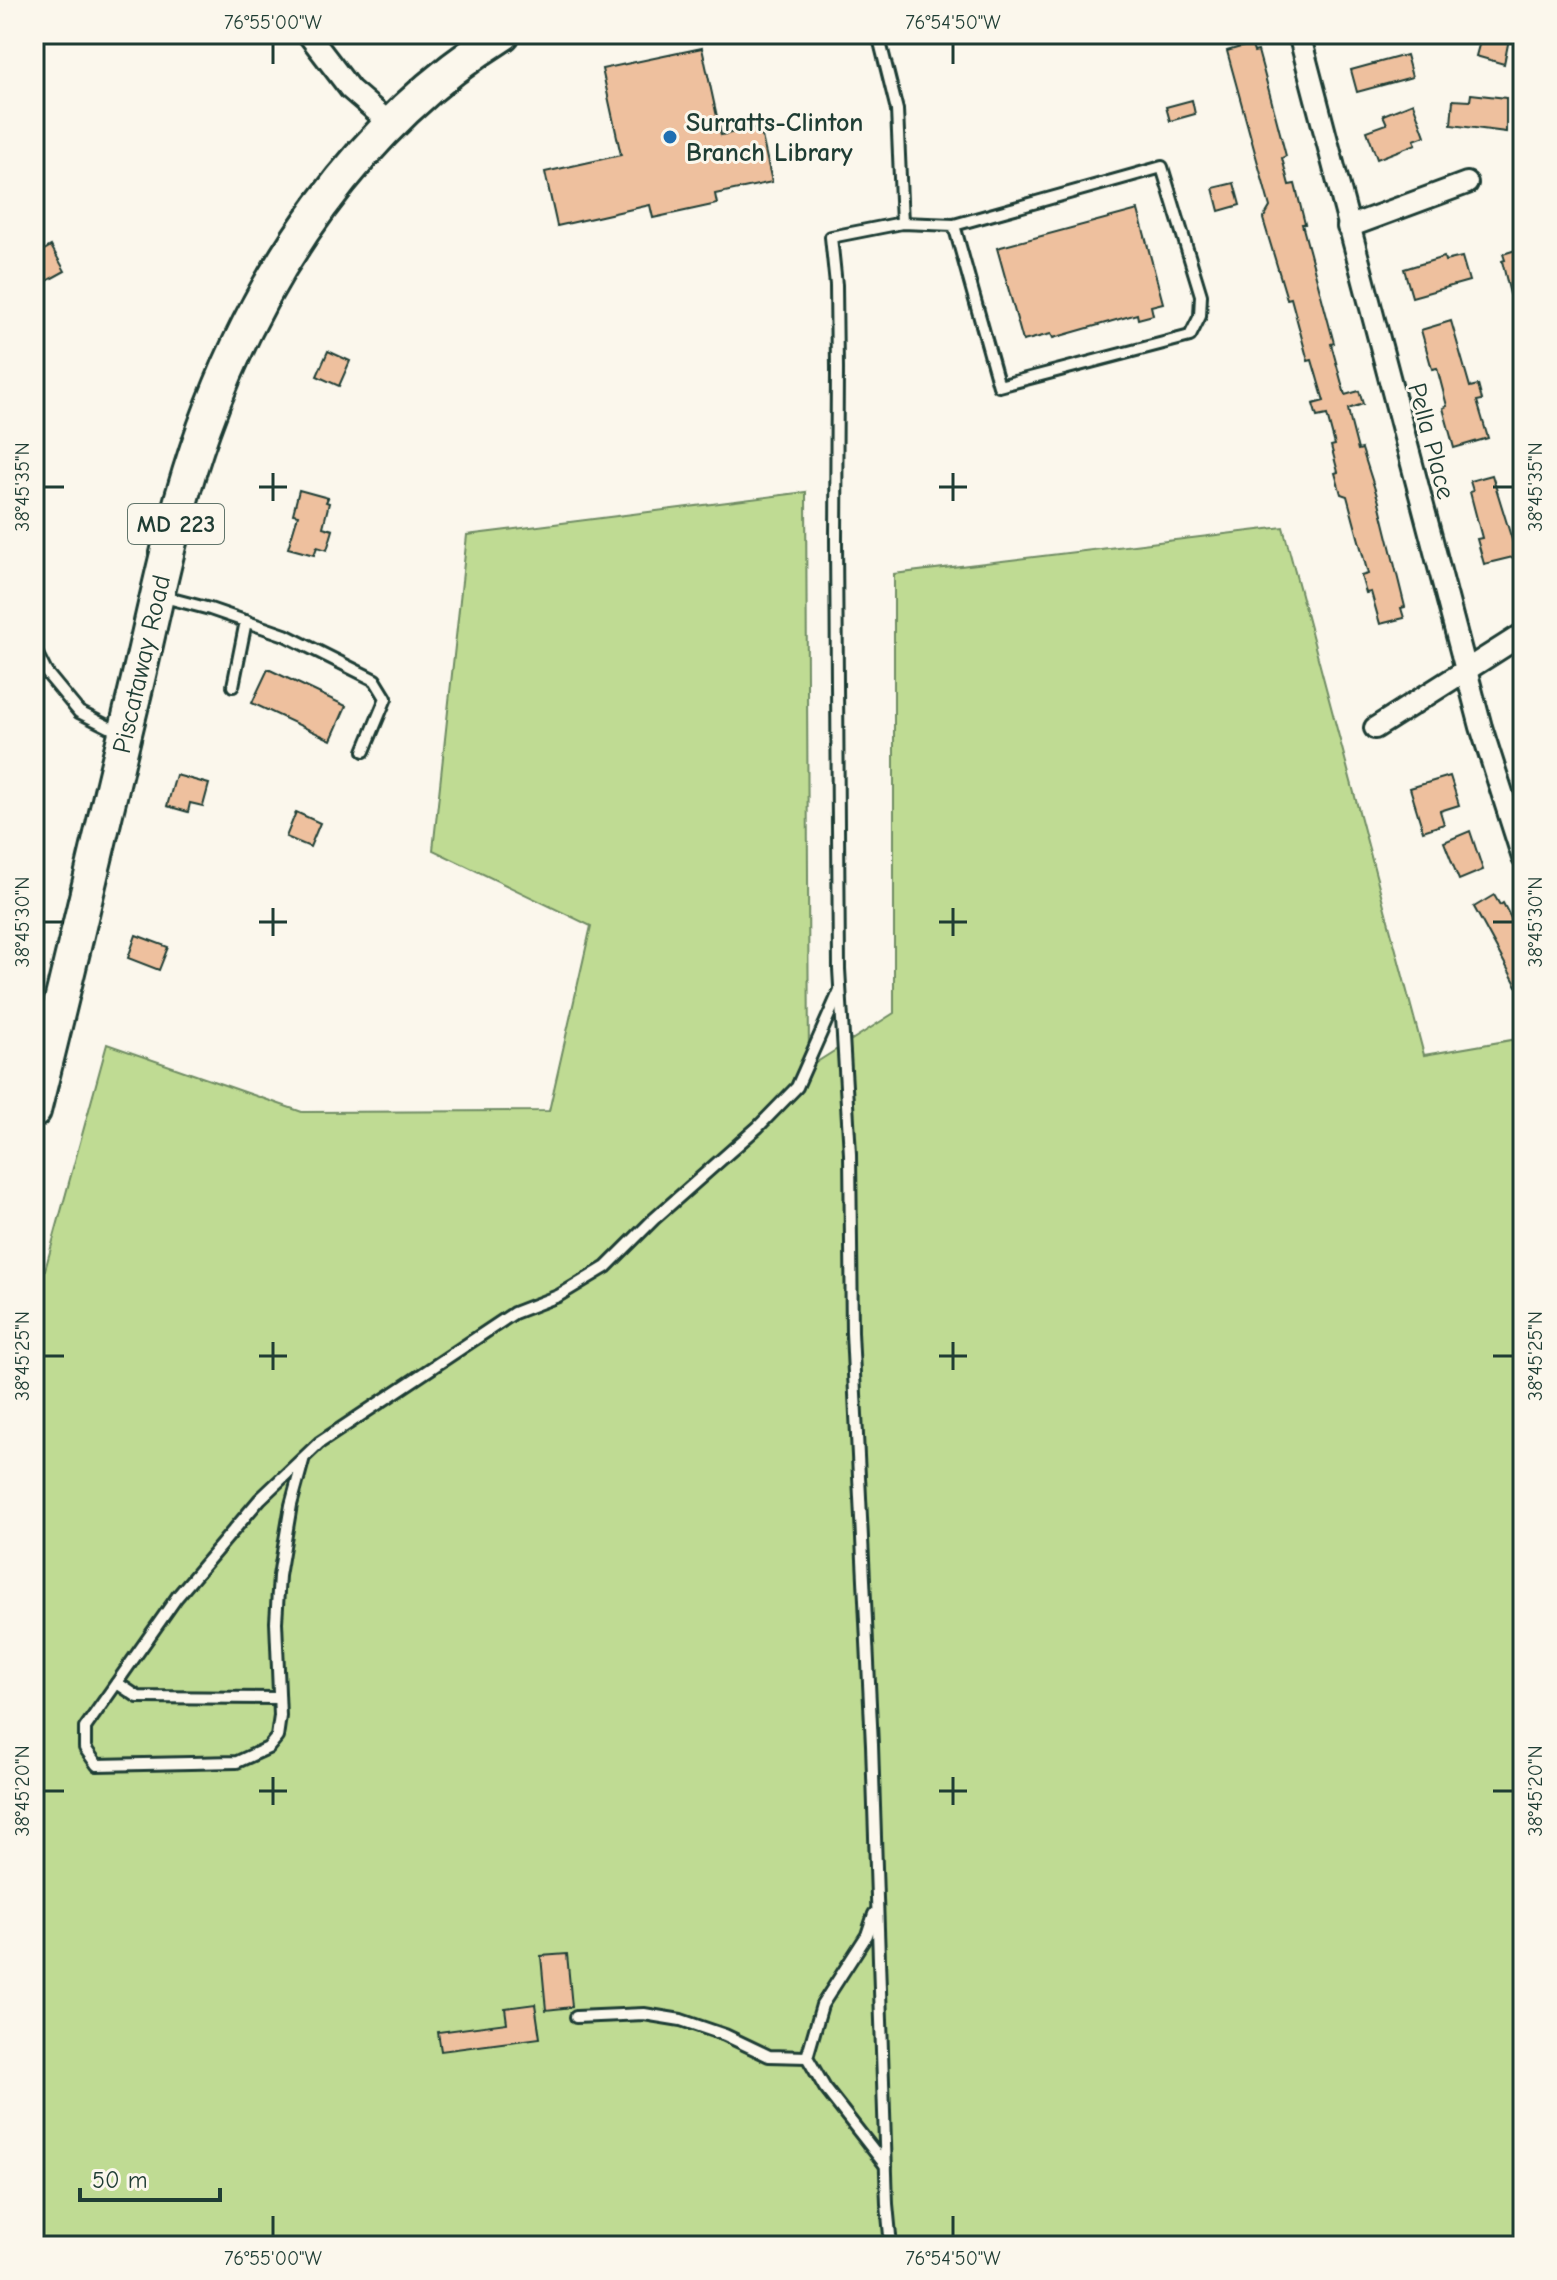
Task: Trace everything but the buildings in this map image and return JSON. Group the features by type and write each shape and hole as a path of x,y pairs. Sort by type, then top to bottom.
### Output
{"main road":[{"name":"Piscataway Road","path":"34,1111 158,596 203,430 231,357 279,265 360,158 431,87 503,34"}],"street":[{"path":"308,34 350,89 392,125"},
{"name":"Pella Place","path":"1299,34 1485,742 1523,858"},
{"path":"1348,227 1467,183"},
{"path":"1375,728 1523,634"}],"lane":[{"path":"878,34 897,110 902,223"},
{"path":"891,2246 852,1332 850,1154 841,988 836,285 831,237 902,223 954,225 1162,167 1201,295 1200,316 1190,336 999,386 954,225"},
{"path":"158,596 210,609 285,635 375,680 386,698 364,751"},
{"path":"233,686 246,621"},
{"path":"34,648 46,672 79,712 125,735"},
{"path":"304,1457 291,1505 279,1576 276,1622 277,1737 268,1748 237,1762 97,1765 85,1748 85,1728 177,1597 260,1499 304,1457 319,1443 514,1313 558,1296 606,1267 797,1087 841,988"},
{"path":"117,1683 138,1697 279,1698"},
{"path":"876,1908 867,1935 822,2005 807,2057 825,2088 886,2166"},
{"path":"576,2017 644,2014 681,2020 725,2035 769,2056 807,2057"}],"green space":[{"path":"806,492 809,1067 894,1013 894,574 1283,527 1424,1055 1523,1038 1523,2246 34,2246 34,1310 107,1044 302,1112 549,1111 591,926 433,850 467,535"}],"place":[{"name":"Surratts-Clinton Branch Library","path":"670,137"}]}
